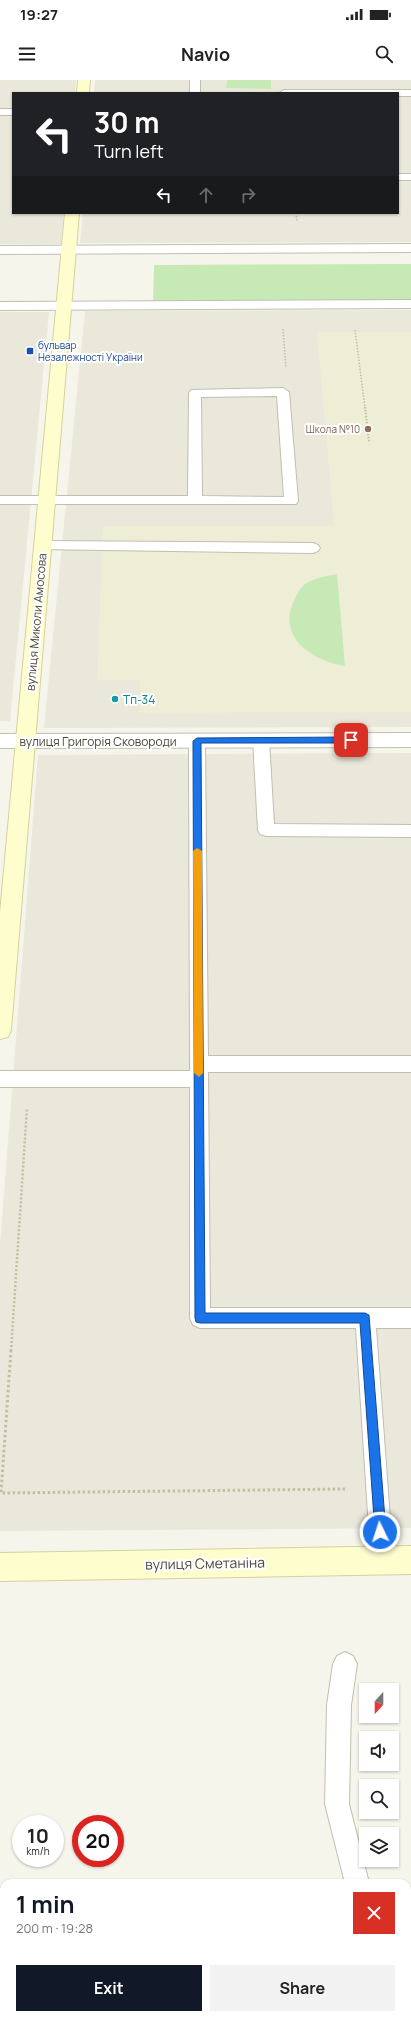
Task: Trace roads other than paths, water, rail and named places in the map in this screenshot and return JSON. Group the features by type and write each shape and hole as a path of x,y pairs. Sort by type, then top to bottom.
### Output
{"street":[{"path":"83,92 84,80"},
{"name":"вулиця Миколи Амосова","path":"0,1030 72,214"},
{"path":"0,250 411,248"},
{"path":"0,306 411,304"},
{"name":"вулиця Григорія Сковороди","path":"0,741 411,740"},
{"name":"вулиця Сметаніна","path":"0,1567 411,1560"}],"lane":[{"path":"195,80 195,92"},
{"path":"399,93 411,93"},
{"path":"0,112 12,112"},
{"path":"399,177 411,177"},
{"path":"0,500 291,501 283,392 195,393 196,500"},
{"path":"42,546 313,548"},
{"path":"261,740 266,830 411,831"},
{"path":"197,741 200,1318 411,1318"},
{"path":"0,1079 411,1064"},
{"path":"365,1318 382,1560"},
{"path":"345,1664 339,1705 338,1804 356,1879"}],"place":[{"name":"бульвар Незалежності України","path":"30,351"},
{"name":"Школа №10","path":"368,429"},
{"name":"Тп-34","path":"115,699"}]}
